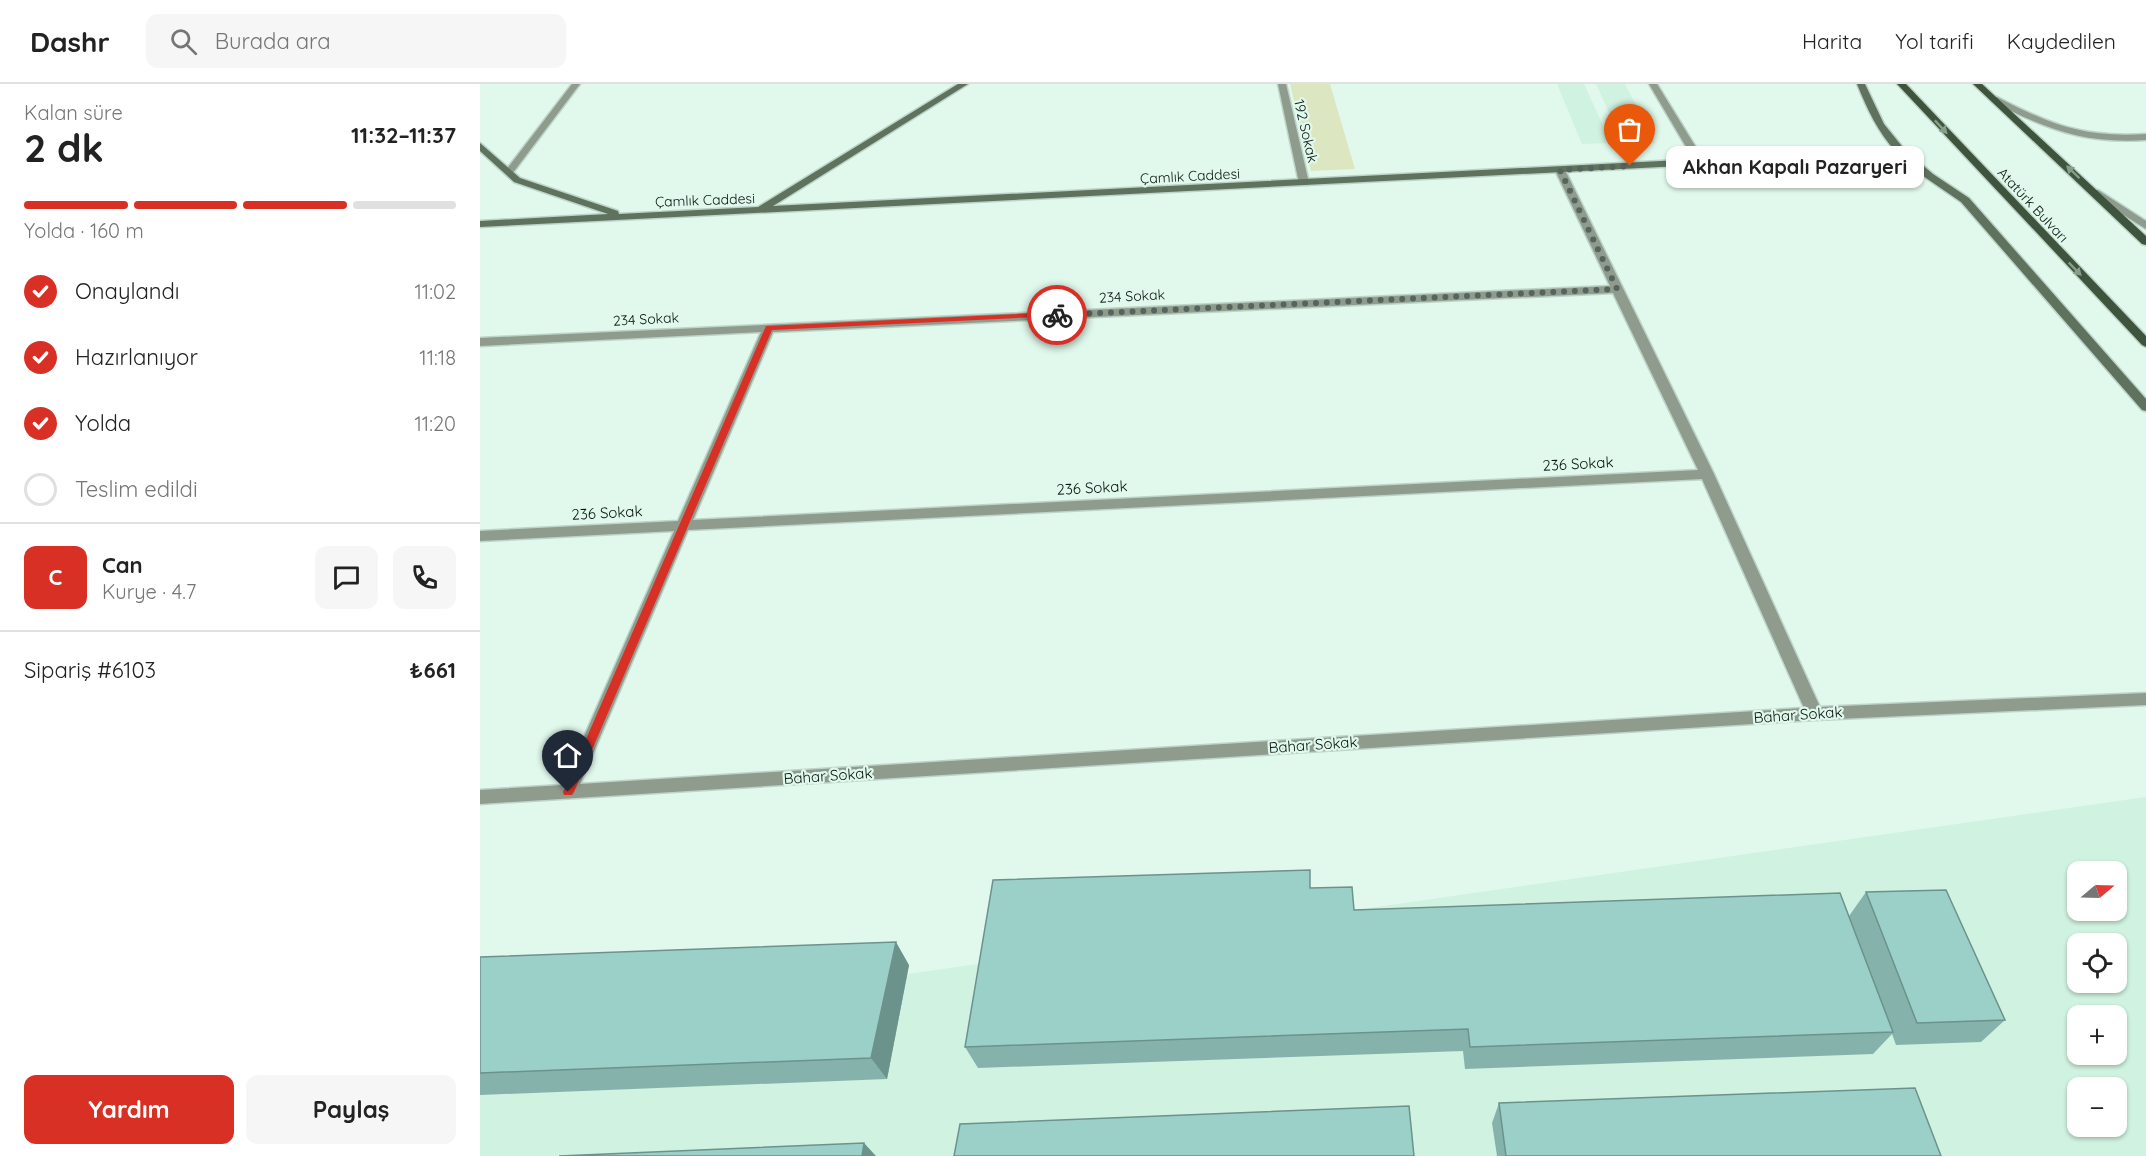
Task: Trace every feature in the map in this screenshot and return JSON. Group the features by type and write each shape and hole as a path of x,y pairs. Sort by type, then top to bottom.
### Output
{"main road":[{"name":"Atatürk Bulvarı","path":"1901,84 2146,343"},
{"path":"1977,84 2146,242"}],"street":[{"path":"509,172 576,84"},
{"path":"758,211 964,84"},
{"name":"192 Sokak","path":"1282,84 1304,183"},
{"path":"1653,84 1700,162"},
{"path":"1862,84 1871,111 1901,155 1965,200 2146,407"},
{"path":"1994,99 2044,125 2088,135 2146,137"},
{"path":"480,146 517,180 623,216"},
{"name":"Çamlık Caddesi","path":"480,224 1700,162 1901,155"},
{"path":"1560,170 1707,474 1815,714"},
{"path":"2094,192 2146,226"},
{"name":"234 Sokak","path":"480,342 1617,289"},
{"path":"568,792 769,328"},
{"name":"236 Sokak","path":"480,536 1707,474"},
{"name":"Bahar Sokak","path":"480,797 1815,714 2146,699"}],"shaded area":[{"path":"1290,84 1330,84 1355,169 1311,171"},
{"path":"1557,84 1584,84 1611,143 1582,144"},
{"path":"1596,84 1625,84 1655,143 1623,143"},
{"path":"2146,797 2146,1156 480,1156 480,1035"}],"building":[{"path":"1310,870 1310,888 1352,887 1354,910 1840,893 1893,1032 1470,1047 1468,1029 965,1047 993,880"},
{"path":"1946,890 2005,1020 1917,1023 1866,892"},
{"path":"896,942 871,1058 480,1073 480,957"},
{"path":"1915,1088 1941,1156 1506,1156 1499,1103"},
{"path":"1409,1106 1414,1156 954,1156 960,1124"},
{"path":"864,1143 862,1156 559,1156"}],"way so far":[{"path":"1057,315 1617,289 1560,170 1630,166"}],"place":[{"name":"Akhan Kapalı Pazaryeri","path":"1630,166"}],"route":[{"path":"568,792 769,328 1057,315"}]}
